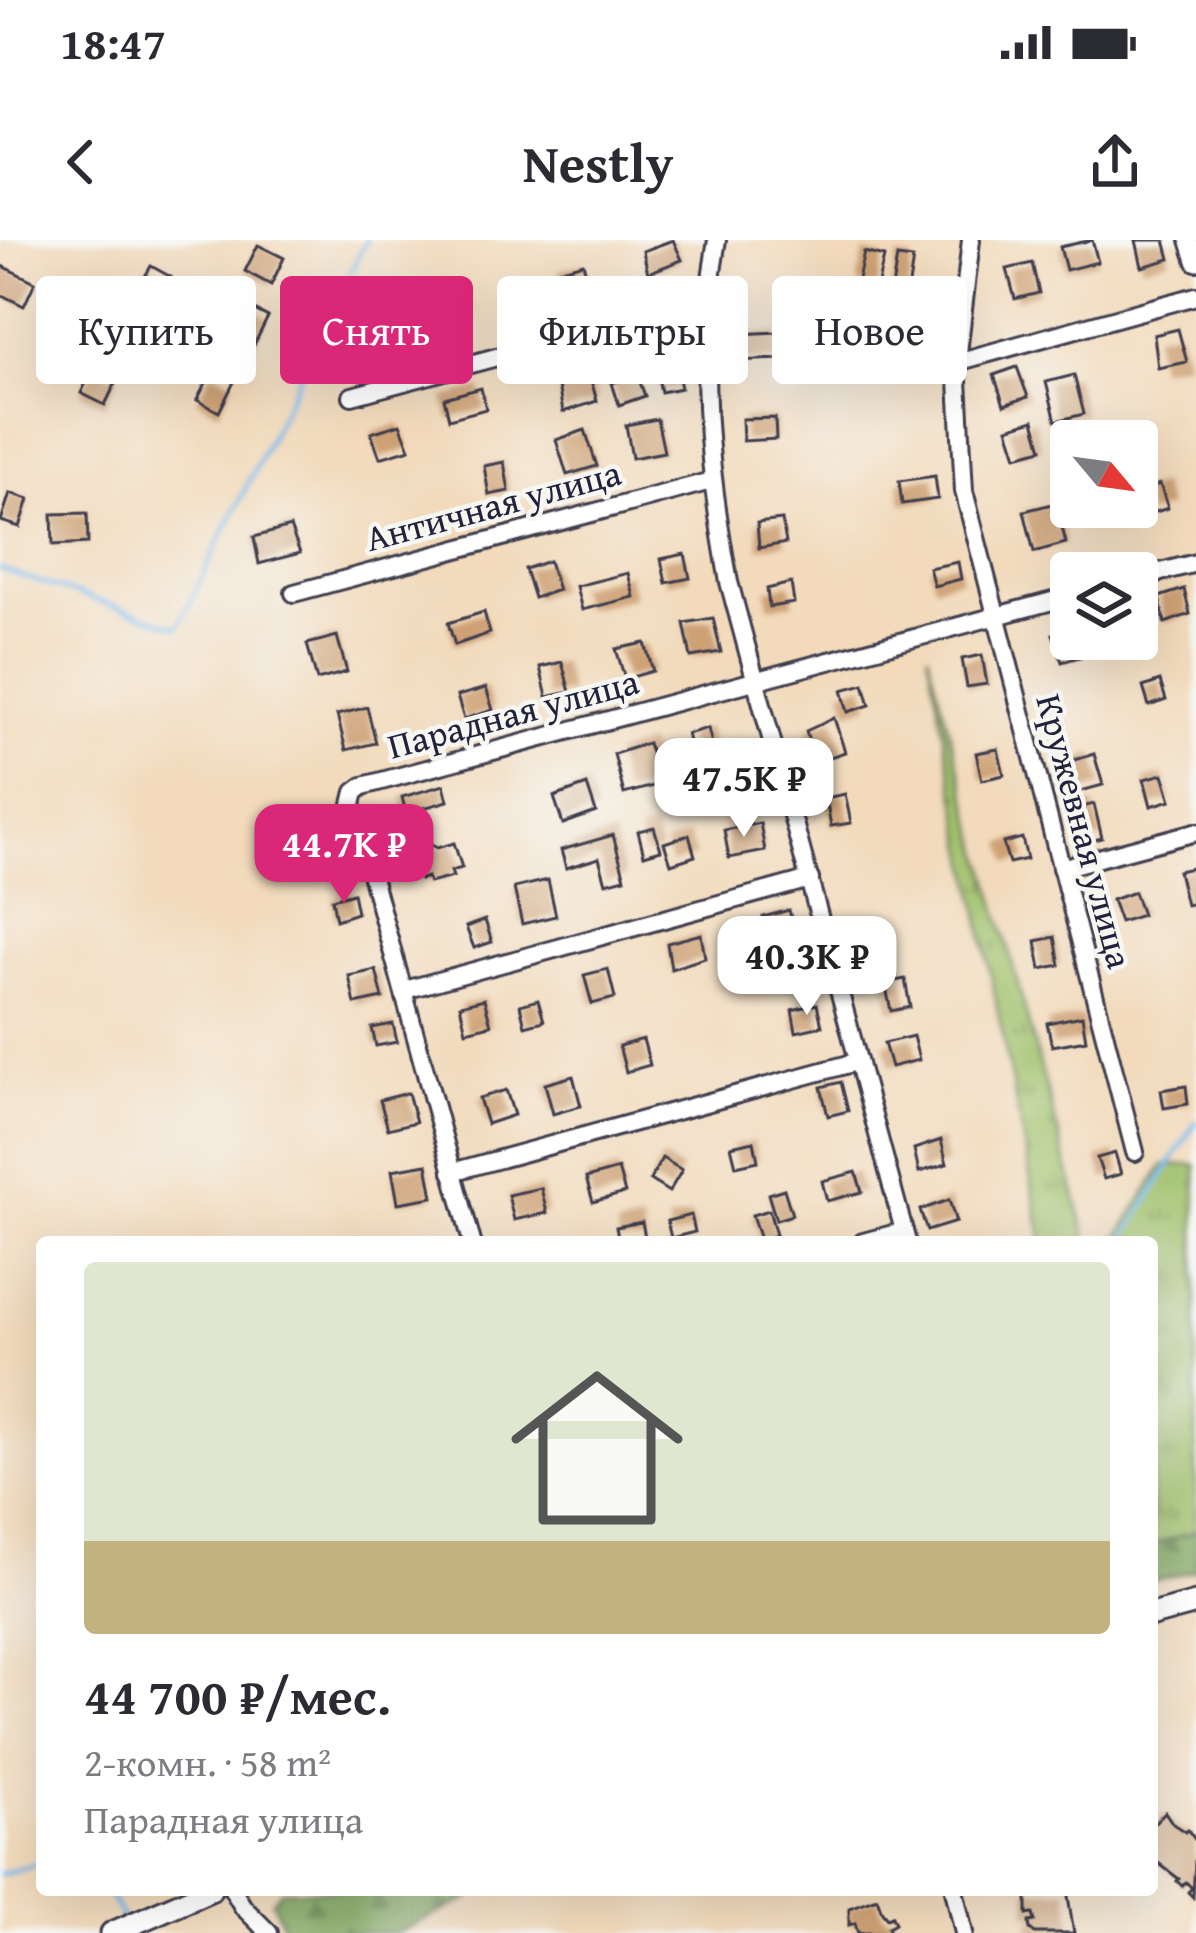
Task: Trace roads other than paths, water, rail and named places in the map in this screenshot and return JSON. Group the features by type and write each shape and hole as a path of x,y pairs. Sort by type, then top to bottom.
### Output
{"main road":[{"path":"1158,1613 1196,1603"},
{"path":"112,1933 196,1896"}],"street":[{"path":"712,276 717,240"},
{"name":"Кружевная улица","path":"967,276 971,240"},
{"path":"1190,240 1196,262"},
{"path":"967,359 1196,296"},
{"path":"352,396 497,357"},
{"path":"706,384 711,481 730,582 905,1236"},
{"name":"Кружевная улица","path":"958,384 964,491 1135,1152"},
{"name":"Античная улица","path":"293,593 711,481"},
{"path":"1158,573 1196,563"},
{"name":"Парадная улица","path":"470,1236 352,804 358,789 1050,602"},
{"path":"1060,868 1196,832"},
{"path":"405,990 810,879"},
{"path":"452,1172 856,1062"},
{"path":"238,1896 269,1933"},
{"path":"955,1896 964,1933"}],"waterway":[{"path":"0,569 178,627 366,240"},
{"path":"1126,1236 1196,1122"},
{"path":"0,1874 36,1865"},
{"path":"109,1896 124,1921"}]}
